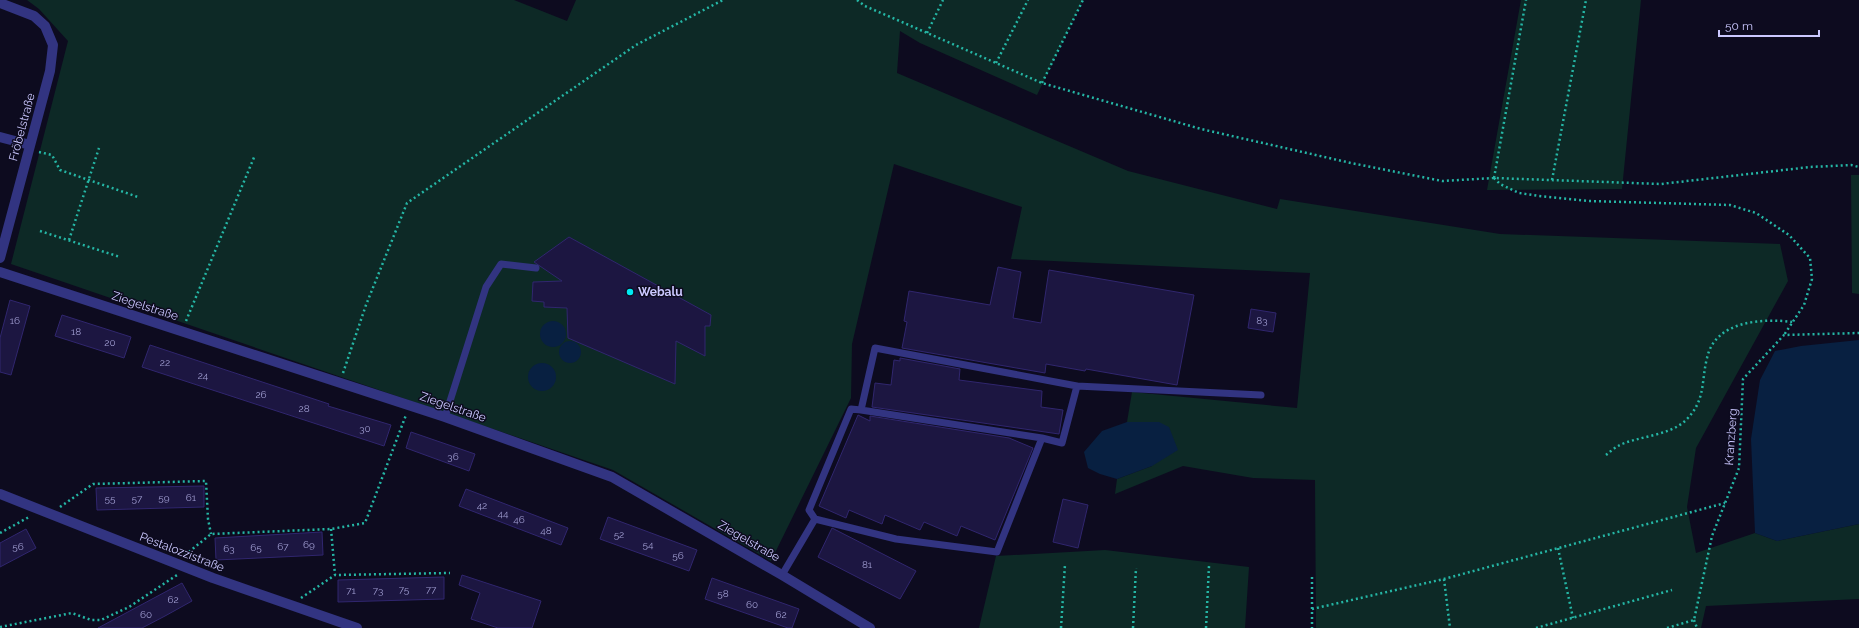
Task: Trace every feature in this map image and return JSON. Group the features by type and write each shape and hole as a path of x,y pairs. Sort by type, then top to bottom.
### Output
{"street":[{"name":"Fröbelstraße","path":"0,3 34,16 45,26 53,45 50,71 0,258"},
{"path":"0,137 30,148"},
{"name":"Ziegelstraße","path":"0,272 445,417 612,477 782,575 870,628"},
{"name":"Pestalozzistraße","path":"0,494 187,568 357,628"}],"lane":[{"path":"445,417 486,286 502,264 536,268"},
{"path":"861,410 875,348 1077,386 1261,395"},
{"path":"1042,438 997,552 896,539 815,519 808,510 851,409 1042,438 1062,443 1077,386"},
{"path":"782,575 815,519"}],"path":[{"path":"339,382 366,305 407,203 636,45 723,0"},
{"path":"858,0 864,6 1042,83 1201,130 1351,163 1442,181 1494,178 1660,184 1810,167 1851,165 1859,167"},
{"path":"927,33 943,0"},
{"path":"996,63 1028,0"},
{"path":"1042,83 1083,0"},
{"path":"1494,178 1526,0"},
{"path":"1552,180 1586,0"},
{"path":"30,148 52,155 60,170 138,196"},
{"path":"69,240 99,148"},
{"path":"181,331 254,155"},
{"name":"Kranzberg","path":"1494,178 1500,184 1519,193 1539,196 1588,200 1730,204 1756,213 1789,235 1810,258 1812,279 1804,305 1784,335 1744,378 1739,468 1712,536 1694,620"},
{"path":"40,231 120,257"},
{"path":"1606,455 1618,446 1664,432 1685,421 1699,401 1704,381 1706,358 1712,342 1739,324 1770,320 1793,322"},
{"path":"1784,335 1859,333"},
{"path":"176,563 211,534 331,529 365,523 410,406"},
{"path":"0,533 46,512 93,484 206,481 208,519 211,534"},
{"path":"1312,609 1444,578 1725,503"},
{"path":"331,529 335,575"},
{"path":"1558,548 1573,618"},
{"path":"1061,628 1065,564"},
{"path":"1206,628 1209,566"},
{"path":"0,627 72,613 91,620 101,620 129,607 187,568"},
{"path":"1133,628 1136,568"},
{"path":"290,605 335,575 450,573"},
{"path":"1312,577 1312,628"},
{"path":"1444,578 1450,628"},
{"path":"1536,628 1672,590"},
{"path":"1668,628 1694,620 1697,628"}],"green space":[{"path":"27,0 514,0 567,21 576,0 1083,0 1037,95 920,43 900,31 897,73 1128,171 1277,209 1280,199 1500,234 1780,244 1788,281 1696,448 1687,507 1696,553 1755,533 1777,541 1859,524 1859,599 1706,606 1701,628 1316,628 1315,480 1253,478 1183,466 1115,494 1117,479 1152,466 1159,422 1127,422 1132,392 1297,408 1310,273 1011,259 1022,207 894,164 852,344 851,398 771,561 613,470 11,264 68,41 39,9"},
{"path":"1521,0 1641,0 1622,189 1487,190"},
{"path":"1851,175 1859,175 1859,294 1852,293"},
{"path":"1105,550 1249,567 1245,628 979,628 996,556"}],"water":[{"path":"553,321 562,325 566,334 562,343 553,347 544,343 540,334 544,325"},
{"path":"1859,340 1859,524 1777,541 1755,533 1751,439 1760,380 1775,351 1801,346"},
{"path":"570,341 578,344 581,352 578,360 570,363 562,360 559,352 562,344"},
{"path":"542,363 552,367 556,377 552,387 542,391 532,387 528,377 532,367"},
{"path":"1127,422 1159,422 1169,427 1178,450 1152,466 1117,479 1100,474 1088,468 1084,452 1102,431"}],"building":[{"path":"569,237 711,315 710,326 705,326 705,356 676,341 675,384 568,338 567,308 544,307 544,302 532,301 533,282 562,281 534,262"},
{"path":"998,267 1021,272 1013,318 1041,323 1049,270 1194,295 1177,385 1086,369 1085,371 1046,364 1045,373 902,348 907,322 904,321 909,291 990,305"},
{"path":"10,300 30,306 11,375 0,372 0,338"},
{"path":"1251,309 1276,313 1273,332 1248,328"},
{"path":"62,315 131,337 124,358 55,336"},
{"path":"150,345 329,404 328,406 391,425 384,446 142,367"},
{"path":"900,358 960,369 959,380 1042,391 1041,407 1063,410 1059,434 872,407 875,383 891,385 894,360 900,361"},
{"path":"858,415 870,421 870,416 1009,438 1033,448 995,540 961,526 957,536 924,522 920,530 885,515 882,524 849,510 846,518 819,506"},
{"path":"411,432 475,454 469,471 406,448"},
{"path":"204,486 204,507 97,510 96,488"},
{"path":"466,489 568,528 561,545 459,506"},
{"path":"1063,499 1088,505 1078,548 1053,542"},
{"path":"608,517 697,550 689,571 600,539"},
{"path":"832,528 916,571 900,599 818,557"},
{"path":"26,529 36,548 0,567 0,543"},
{"path":"322,532 323,555 216,560 215,538"},
{"path":"462,575 541,601 532,628 498,628 471,619 480,593 459,585"},
{"path":"444,577 444,599 338,602 338,580"},
{"path":"712,578 799,609 792,628 788,628 705,599"},
{"path":"182,583 192,601 165,616 142,628 98,628"}],"place":[{"name":"Webalu","path":"630,292"}]}
